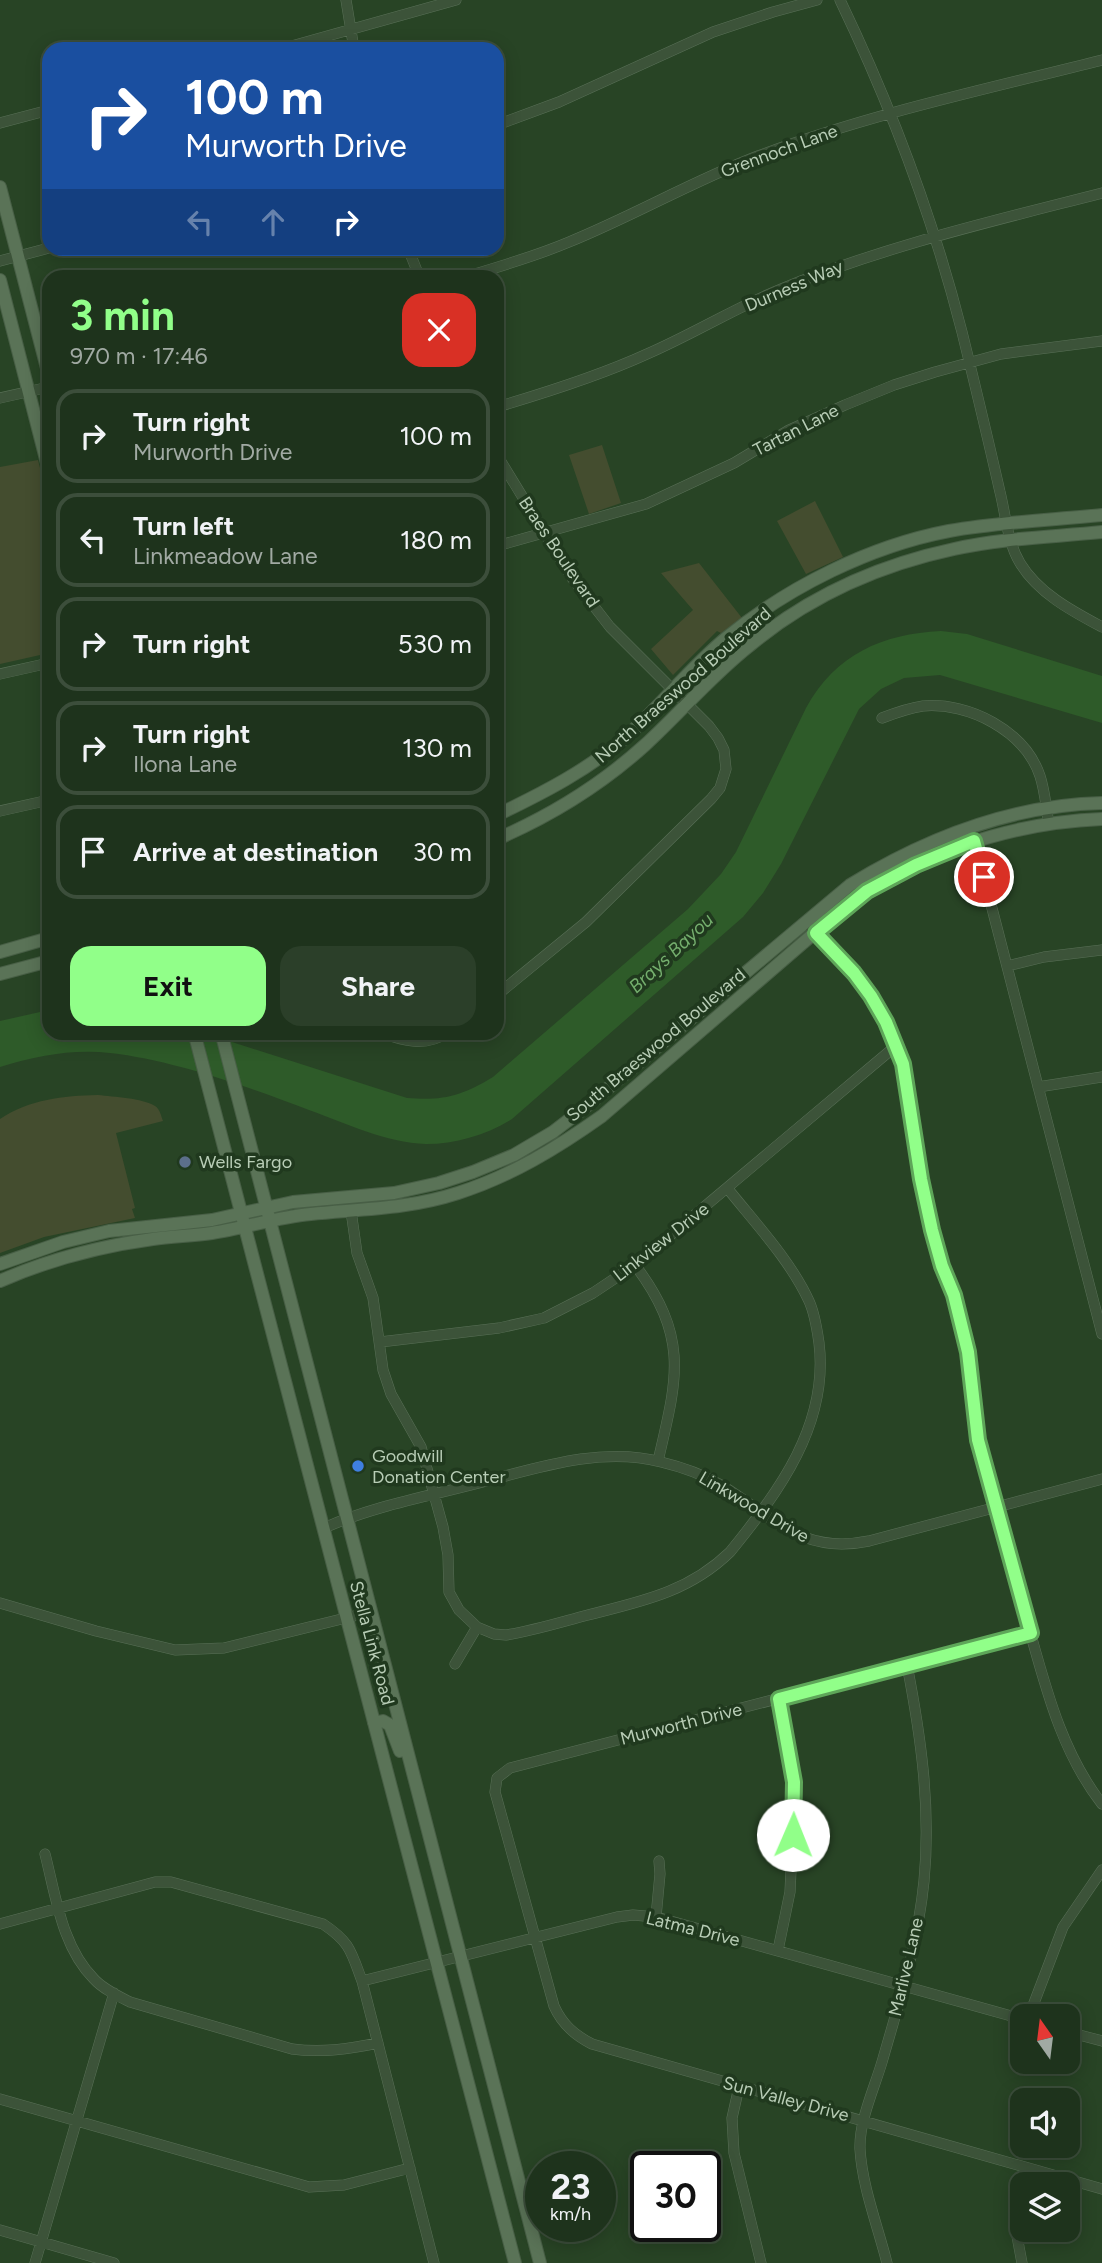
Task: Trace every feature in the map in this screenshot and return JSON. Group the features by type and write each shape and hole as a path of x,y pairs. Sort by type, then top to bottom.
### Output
{"main road":[{"path":"0,187 42,349"},
{"path":"0,280 42,443"},
{"name":"North Braeswood Boulevard","path":"504,812 542,794 598,758 627,736 724,640 787,595 845,565 903,543 947,531 1007,522 1102,515"},
{"name":"North Braeswood Boulevard","path":"504,835 578,796 645,745 748,646 818,598 852,581 956,548 1102,532"},
{"path":"845,565 852,581"},
{"path":"542,794 560,806"},
{"name":"South Braeswood Boulevard","path":"0,1281 30,1269 155,1232 212,1220 244,1219 312,1200 394,1193 473,1172 514,1155 553,1132 588,1105 850,885 937,839 971,827 1046,808 1102,803"},
{"name":"South Braeswood Boulevard","path":"267,1214 387,1209 455,1194 509,1173 566,1142 602,1116 867,891 916,865 974,841 1049,824 1102,819"},
{"path":"13,970 4,951 42,940"},
{"path":"0,974 42,963"},
{"name":"Stella Link Road","path":"196,1040 438,1962 514,2263"},
{"name":"Stella Link Road","path":"223,1040 540,2263"},
{"name":"South Braeswood Boulevard","path":"0,1264 79,1237 155,1232"},
{"path":"26,1254 30,1269"},
{"path":"299,1431 321,1424"},
{"path":"374,1723 383,1721 390,1725 413,1776"},
{"path":"471,2096 495,2090"},
{"path":"501,2210 524,2204"}],"street":[{"path":"346,0 353,42"},
{"path":"308,42 456,0"},
{"path":"504,122 559,102 713,32 817,0"},
{"path":"840,0 891,114 935,236 970,362 1009,541 1020,562 1043,590 1102,627"},
{"name":"Grennoch Lane","path":"489,270 569,242 716,174 822,134 1102,60"},
{"path":"0,123 42,112"},
{"name":"Durness Way","path":"504,405 551,392 646,355 798,282 882,251 1102,193"},
{"path":"0,261 42,250"},
{"name":"Tartan Lane","path":"504,544 646,503 734,463 789,430 914,378 1027,349 1102,341"},
{"path":"0,398 42,389"},
{"name":"Braes Boulevard","path":"504,467 572,578 610,626 709,726 724,750 726,769 720,788 701,809 586,922 504,989"},
{"path":"0,674 42,665"},
{"path":"882,718 911,709 938,706 957,709 993,722 1019,743 1033,761 1040,776 1049,824"},
{"path":"0,811 42,802"},
{"path":"971,827 1101,1328"},
{"path":"806,922 854,973 871,996 897,1045 903,1064 932,1230 954,1295 968,1352 978,1440 995,1506 1047,1695 1067,1745 1102,1804"},
{"path":"1007,966 1044,957 1102,950"},
{"path":"410,1040 421,1043 438,1040"},
{"name":"Linkview Drive","path":"380,1342 499,1328 536,1320 561,1311 593,1293 635,1265 897,1045"},
{"path":"1038,1087 1102,1077"},
{"path":"351,1211 357,1253 373,1298 383,1370 391,1394 421,1447 435,1494 446,1541 449,1592 459,1610 477,1627 494,1634 506,1635 671,1592 688,1584 717,1565 738,1542 797,1458 815,1414 821,1366 816,1324 810,1303 798,1280 728,1189"},
{"path":"635,1265 649,1283 665,1316 675,1350 673,1388 658,1461"},
{"name":"Linkwood Drive","path":"324,1528 346,1518 435,1494 587,1458 621,1456 658,1461 705,1477 796,1535 814,1542 836,1545 869,1541 1102,1479"},
{"path":"0,1603 175,1650 224,1648 370,1612"},
{"path":"455,1664 477,1627"},
{"name":"Murworth Drive","path":"497,1778 510,1768 1031,1633"},
{"name":"Marlive Lane","path":"887,2263 860,2147 864,2121 904,1986 924,1882 925,1773 907,1665"},
{"path":"778,1951 790,1892 794,1782 779,1699"},
{"name":"Sun Valley Drive","path":"497,1778 495,1792 554,2006 558,2016 577,2036 592,2043 739,2087 1102,2189"},
{"path":"45,1854 67,1936 78,1960 95,1981 114,1993 130,2002 292,2049 328,2051 378,2043"},
{"path":"656,1917 659,1861"},
{"path":"1034,2004 1063,1927 1102,1870"},
{"path":"0,1924 155,1882 171,1882 323,1924 341,1936 350,1948 362,1981 434,2263"},
{"name":"Latma Drive","path":"362,1981 633,1915 656,1917 1010,2017"},
{"path":"35,2263 114,1993"},
{"path":"1080,2035 1102,2041"},
{"path":"739,2087 732,2118 734,2153 761,2263"},
{"path":"0,2099 309,2187 344,2185 410,2168"},
{"path":"1022,2263 1014,2220 1018,2189 1025,2167"},
{"path":"0,2230 114,2263"}],"shaded area":[{"path":"602,445 621,503 589,514 569,455"},
{"path":"38,460 42,476 42,655 0,664 0,467"},
{"path":"815,501 843,557 806,574 777,521"},
{"path":"699,563 742,618 721,633 717,631 673,675 651,649 693,610 661,573"},
{"path":"98,1095 149,1103 158,1109 163,1121 116,1133 135,1208 132,1209 135,1218 44,1237 0,1253 0,1119 23,1107 47,1100"}],"water":[{"name":"Brays Bayou","path":"941,631 967,634 1102,676 1102,723 940,675 904,678 881,689 859,709 781,864 763,893 743,917 512,1119 492,1130 437,1144 396,1140 366,1132 211,1076 159,1062 110,1053 54,1054 0,1067 0,1021 42,1012 42,1040 226,1040 407,1098 442,1098 472,1089 493,1077 688,909 721,874 736,852 806,708 831,674 846,661 880,642"}],"place":[{"name":"Wells Fargo","path":"185,1162"},
{"name":"Goodwill Donation Center","path":"358,1466"}],"route":[{"path":"793,1835 794,1782 779,1699 1031,1633 978,1440 968,1352 954,1295 932,1230 903,1064 897,1045 871,996 854,973 816,933 867,891 916,865 974,841 984,877"}]}
